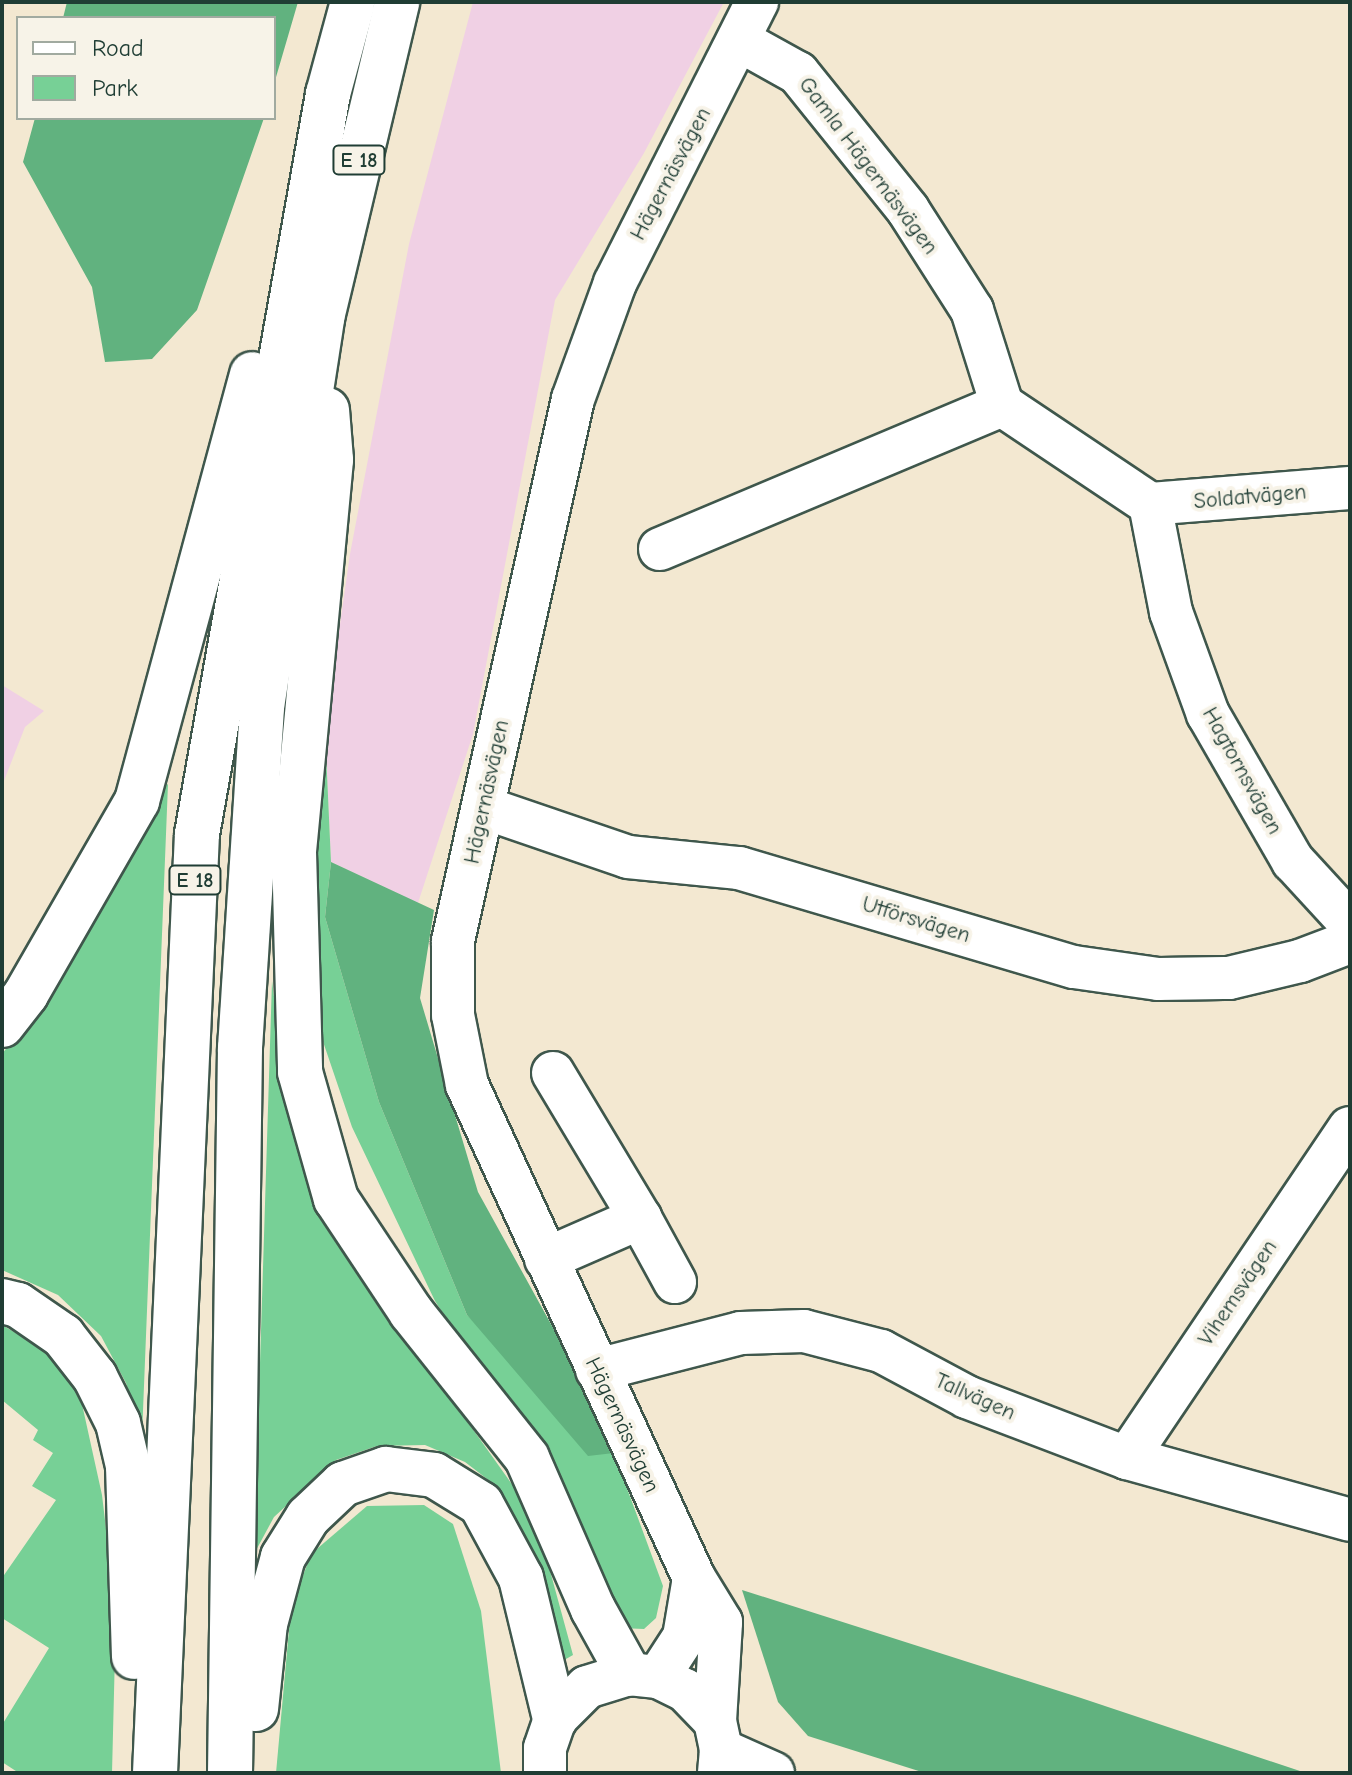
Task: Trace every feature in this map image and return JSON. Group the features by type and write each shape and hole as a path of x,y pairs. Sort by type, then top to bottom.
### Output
{"highway":[{"name":"E 18","path":"155,1773 197,834 328,94 353,2"},
{"name":"E 18","path":"230,1773 240,1048 262,707 322,318 397,2"},
{"path":"2,1025 26,994 137,801 328,94"},
{"path":"322,318 331,460 294,852 300,1072 336,1199 411,1312 527,1458 593,1609 643,1676"},
{"path":"2,1301 18,1305 63,1336 95,1377 118,1423 128,1466 137,1773"},
{"path":"250,1773 265,1624 283,1557 308,1517 343,1484 386,1469 434,1475 481,1504 521,1578 555,1719"}],"street":[{"name":"Hägernäsvägen","path":"718,1748 721,1622 694,1578 467,1085 453,1015 453,941 485,808 573,399 615,283 657,194 742,42 757,2"},
{"name":"Gamla Hägernäsvägen","path":"742,42 798,73 908,210 972,310 1002,405"},
{"path":"660,549 1002,405 1150,504"},
{"name":"Soldatvägen","path":"1150,504 1350,488"},
{"name":"Hagtornsvägen","path":"1150,504 1171,612 1208,714 1293,861 1350,923"},
{"name":"Utförsvägen","path":"485,808 628,857 739,868 1074,967 1158,979 1229,978 1300,961 1350,942"},
{"path":"553,1073 675,1282"},
{"name":"Vihemsvägen","path":"1127,1458 1350,1128"},
{"path":"546,1259 640,1218"},
{"name":"Tallvägen","path":"597,1370 741,1333 804,1331 881,1351 967,1397 1127,1458 1350,1520"},
{"path":"643,1676 684,1637 694,1578"},
{"path":"545,1773 545,1748 555,1719 587,1687 643,1676 685,1690 718,1748 773,1773"}],"shaded area":[{"path":"473,2 724,2 644,153 555,300 473,734 418,903 331,862 325,730 350,554 409,244"},
{"path":"2,685 44,711 25,727 2,786"}],"green space":[{"path":"67,2 298,2 276,77 276,16 64,16"},
{"path":"34,120 263,120 197,310 152,359 105,362 92,287 23,162"},
{"path":"325,730 331,862 325,917 379,1102 467,1315 614,1453 663,1586 656,1618 644,1629 620,1628 555,1488 435,1301 352,1127 315,1018 309,897"},
{"path":"168,784 142,1436 126,1383 101,1336 58,1295 2,1270 2,1054 54,986 152,795"},
{"path":"331,862 434,910 420,998 478,1192 588,1391 614,1453 588,1456 467,1315 379,1102 325,917"},
{"path":"272,981 283,1066 366,1279 521,1497 549,1567 573,1655 559,1663 535,1563 491,1482 465,1462 425,1445 377,1446 336,1460 274,1517 254,1554"},
{"path":"2,1325 44,1349 80,1395 102,1495 116,1613 112,1773 19,1773 2,1762 2,1725 49,1648 2,1618 2,1578 56,1500 32,1486 53,1453 33,1440 38,1430 2,1400"},
{"path":"424,1505 453,1524 481,1611 501,1773 276,1773 291,1608 311,1554 367,1506"},
{"path":"742,1590 1306,1773 925,1773 808,1736 778,1702"}]}
